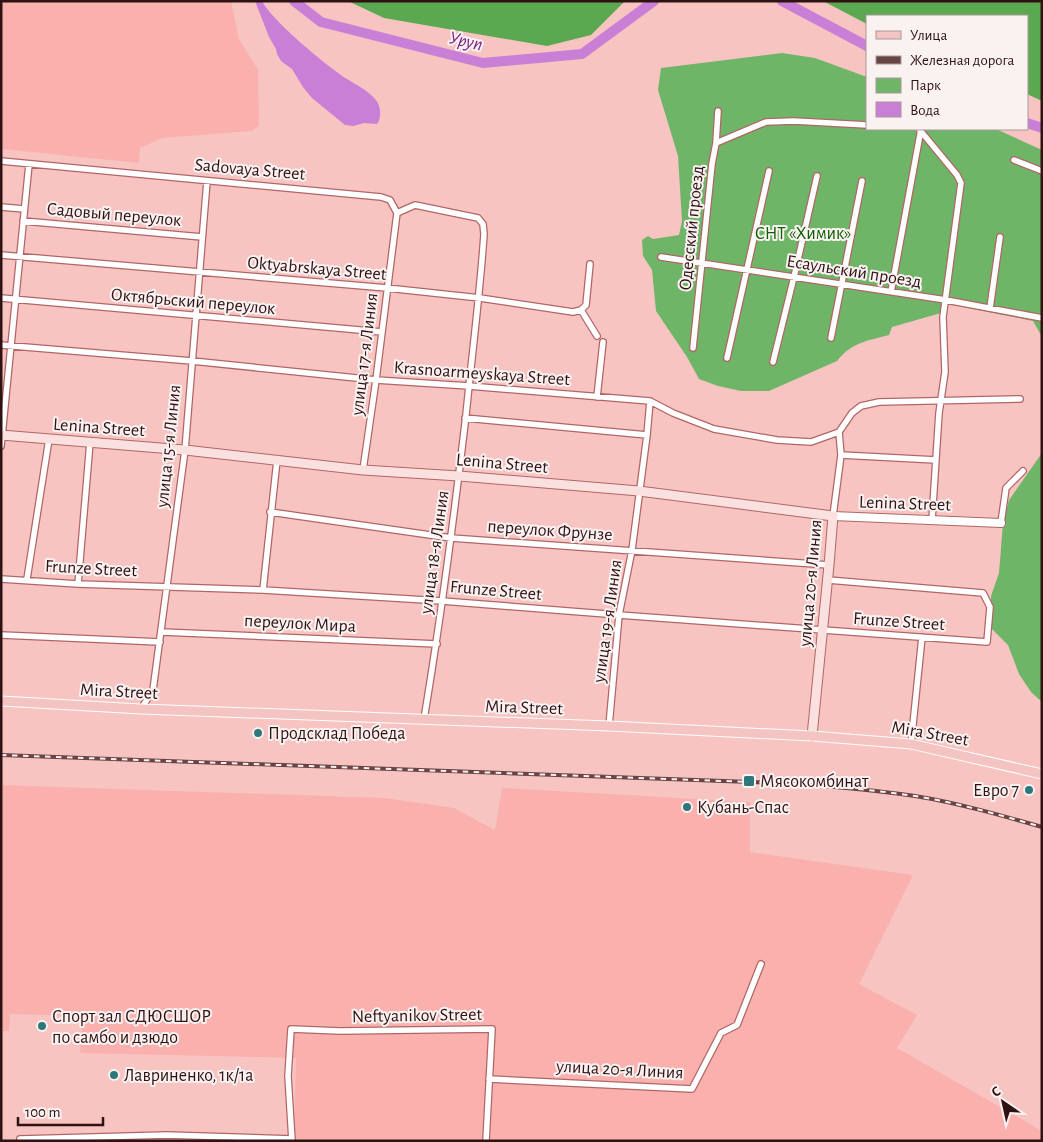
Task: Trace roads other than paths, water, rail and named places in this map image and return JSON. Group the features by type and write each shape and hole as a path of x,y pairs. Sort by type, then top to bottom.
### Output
{"main road":[{"name":"Lenina Street","path":"2,435 185,450 363,470 639,491 832,516"},
{"name":"улица 20-я Линия","path":"812,736 828,580 832,516"},
{"name":"Mira Street","path":"1,702 812,736 911,744 1042,774"}],"street":[{"name":"Одесский проезд","path":"693,348 718,111"},
{"path":"716,144 766,122 794,121 866,125"},
{"path":"891,292 920,130"},
{"path":"921,130 957,175 961,183 943,317 944,372 932,520"},
{"path":"1014,160 1042,171"},
{"name":"Sadovaya Street","path":"1,161 381,197 390,200 397,213"},
{"path":"1,446 29,164"},
{"path":"727,358 769,171"},
{"path":"773,362 817,176"},
{"name":"улица 15-я Линия","path":"141,709 153,690 185,450 207,181"},
{"path":"831,338 862,181"},
{"name":"улица 18-я Линия","path":"397,213 415,205 478,218 483,224 484,234 480,298 459,476 437,644 424,720"},
{"name":"Садовый переулок","path":"1,207 24,209"},
{"name":"улица 17-я Линия","path":"363,470 397,213"},
{"name":"Садовый переулок","path":"23,221 202,237"},
{"path":"990,308 1000,237"},
{"name":"Oktyabrskaya Street","path":"1,254 199,273 387,288 480,298 573,312 581,310"},
{"name":"Есаульский проезд","path":"661,257 946,300 1042,318"},
{"path":"590,264 586,305 581,310 596,336"},
{"name":"Октябрьский переулок","path":"1,298 382,332"},
{"path":"597,397 603,342"},
{"name":"Krasnoarmeyskaya Street","path":"1,345 192,361 376,380 650,401 673,413 714,429 777,440 811,442 839,432"},
{"path":"839,432 852,412 861,406 896,401 1020,399"},
{"name":"улица 19-я Линия","path":"609,726 619,616 632,550 650,401"},
{"path":"465,418 647,435"},
{"name":"улица 20-я Линия","path":"832,516 841,455 839,432"},
{"path":"27,579 49,440"},
{"path":"78,584 90,442"},
{"path":"841,455 936,460"},
{"path":"262,590 277,460"},
{"path":"1001,523 1006,488 1023,471"},
{"name":"переулок Фрунзе","path":"270,512 451,538 829,565"},
{"name":"Lenina Street","path":"832,516 1001,523"},
{"name":"Frunze Street","path":"1,579 27,579 78,584 262,590 442,601 619,616 987,642 990,607 983,593 828,580"},
{"name":"переулок Мира","path":"162,632 437,644"},
{"path":"1,635 160,642"},
{"path":"911,744 922,637"},
{"name":"улица 20-я Линия","path":"490,1079 692,1089 721,1033 737,1026 761,964"},
{"name":"Neftyanikov Street","path":"292,1140 288,1076 291,1029 350,1031 492,1029 486,1141"},
{"path":"20,1139 167,1135 292,1140"}],"water":[{"path":"255,1 262,1 277,20 301,43 338,73 372,96 380,108 380,118 377,124 345,125 312,98 292,69 281,61"}],"waterway":[{"name":"Уруп","path":"294,1 321,22 483,63 582,54 654,1"},
{"name":"Уруп","path":"782,1 866,45"},
{"name":"Уруп","path":"1028,123 1042,128"}],"railway":[{"path":"1,755 813,785 915,796 979,810 1042,827"}],"place":[{"name":"Продсклад Победа","path":"258,733"},
{"name":"Мясокомбинат","path":"749,781"},
{"name":"Евро 7","path":"1029,790"},
{"name":"Кубань-Спас","path":"687,807"},
{"name":"Спорт зал СДЮСШОР по самбо и дзюдо","path":"42,1026"},
{"name":"Лавриненко, 1к/1а","path":"114,1075"}],"park label":[{"name":"СНТ «Химик»","path":"803,233"}]}
